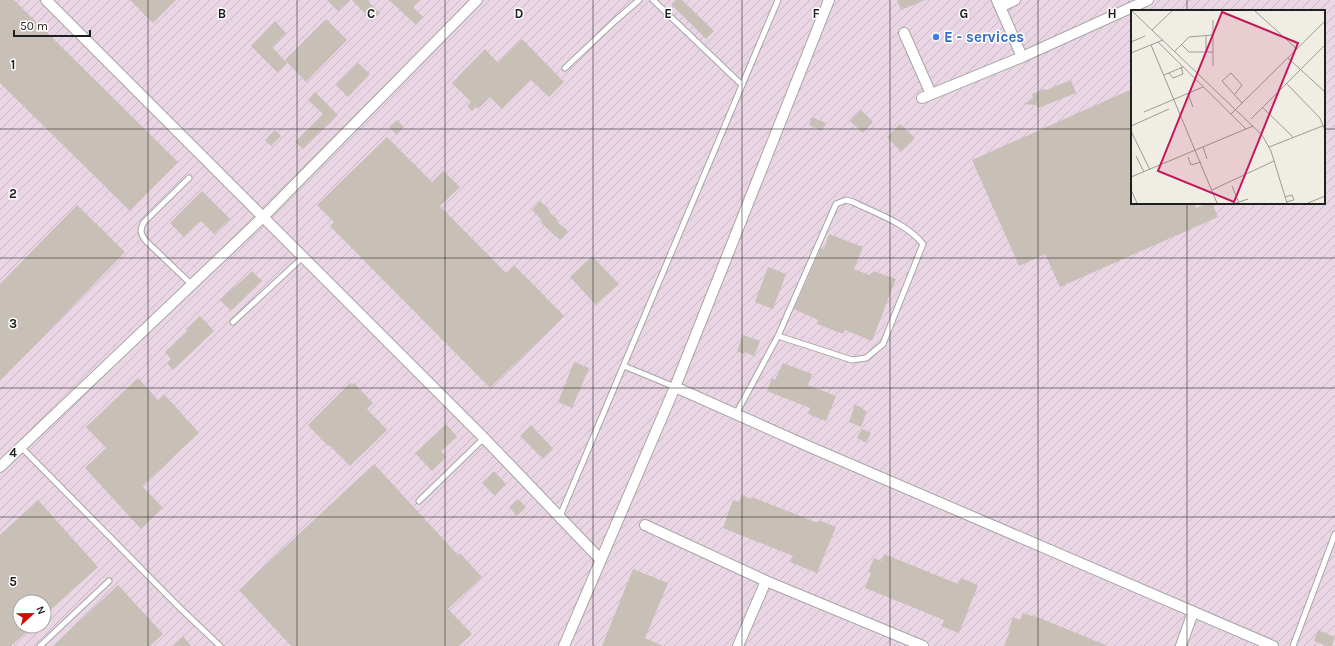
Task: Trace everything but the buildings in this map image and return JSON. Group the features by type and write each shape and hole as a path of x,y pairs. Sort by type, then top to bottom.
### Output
{"street":[{"path":"46,0 484,438 600,559"},
{"path":"0,467 263,218 477,0"},
{"path":"564,646 674,386 829,0"},
{"path":"1015,0 999,3 1022,57"},
{"path":"904,33 926,96 1022,57 1143,1"},
{"path":"674,386 810,447 1273,646"},
{"path":"645,525 766,581 923,646"},
{"path":"738,646 766,581"},
{"path":"1181,646 1193,612"}],"lane":[{"path":"565,68 616,20 640,0"},
{"path":"653,0 742,85"},
{"path":"560,516 778,0"},
{"path":"189,178 144,222 141,228 141,234 145,240 192,285"},
{"path":"736,414 778,336 836,204 846,200 853,202 916,235 923,244 883,344 866,358 852,360 778,336"},
{"path":"234,322 303,257"},
{"path":"624,366 674,386"},
{"path":"419,501 484,438"},
{"path":"21,447 169,597 220,646"},
{"path":"1293,646 1335,534"},
{"path":"40,646 109,581"}],"shaded area":[{"path":"0,0 1335,0 1335,646 0,646"}],"place":[{"name":"E - services","path":"936,37"}]}
